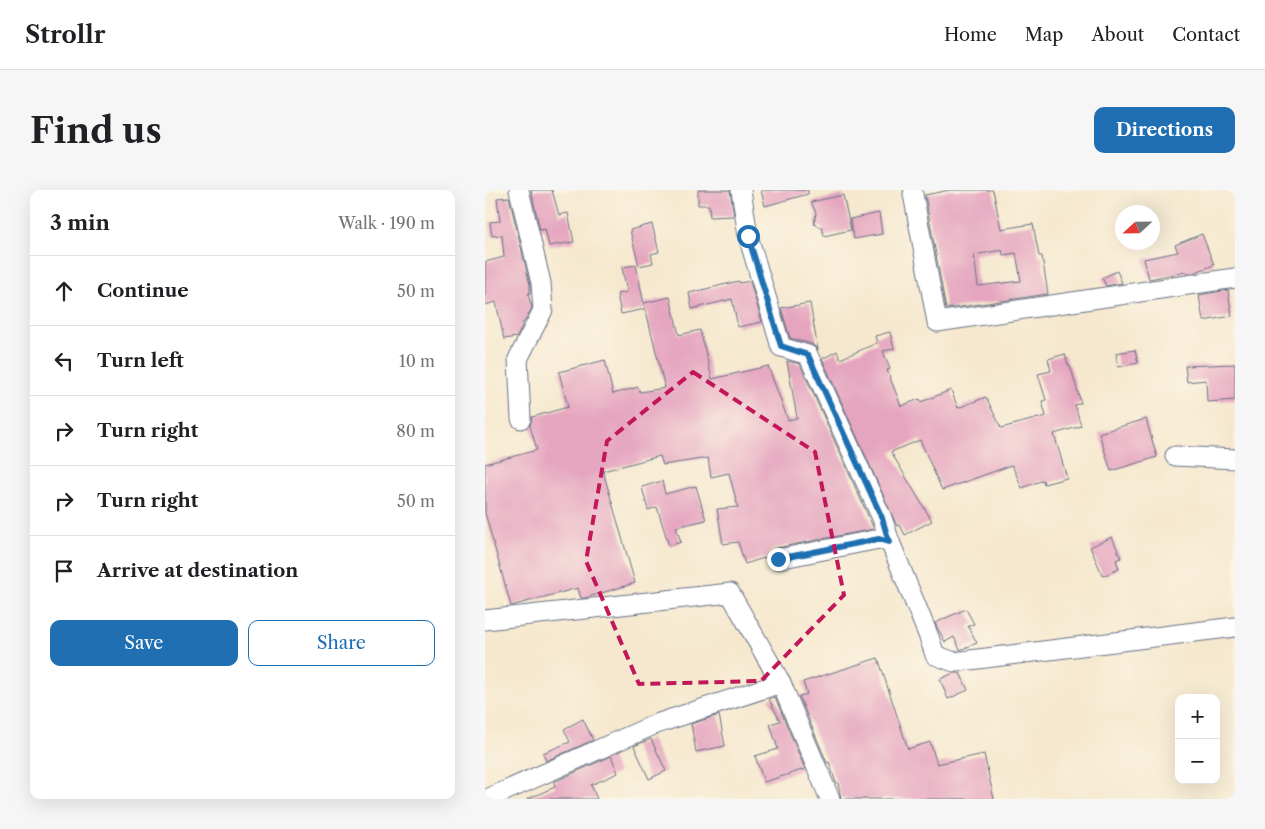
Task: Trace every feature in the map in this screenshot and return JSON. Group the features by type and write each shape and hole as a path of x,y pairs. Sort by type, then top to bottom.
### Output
{"lane":[{"path":"519,190 541,283 543,310 518,359 521,420"},
{"path":"741,190 748,236 781,346 808,355 882,518 889,542 935,655 954,662 1235,627"},
{"path":"913,194 937,322 1235,278"},
{"path":"1175,456 1235,458"},
{"path":"778,559 879,539 889,542"},
{"path":"485,620 730,593 781,683 830,799"},
{"path":"487,799 656,724 781,683"}],"highlighted area":[{"path":"693,372 815,452 844,595 761,681 639,684 586,561 607,441"}],"building":[{"path":"531,190 552,190 559,215 568,213 574,242 549,246 545,229 540,230"},
{"path":"698,190 730,190 734,216 710,217 709,205 698,205"},
{"path":"761,190 808,190 808,194 765,206"},
{"path":"950,190 993,190 1001,229 1033,224 1039,256 1042,256 1048,294 946,309 925,195","holes":["1002,250 1003,255 1016,253 1021,281 978,286 974,255"]},
{"path":"843,195 851,230 824,236 822,227 814,224 816,213 811,202"},
{"path":"509,197 530,285 530,293 528,294 532,308 522,323 517,337 504,339 496,302 485,305 485,262 504,257 502,235 492,236 490,222 500,221 497,198"},
{"path":"879,213 882,234 854,239 850,219"},
{"path":"652,224 659,252 651,254 653,263 639,266 630,230"},
{"path":"1202,234 1214,265 1193,273 1186,274 1186,272 1149,279 1144,259 1178,252 1175,245"},
{"path":"636,265 645,309 621,314 617,294 627,292 622,267"},
{"path":"1117,271 1122,283 1106,286 1102,278"},
{"path":"739,281 740,283 750,281 762,322 738,327 732,299 692,309 689,293"},
{"path":"1228,290 1232,316 1203,321 1199,295"},
{"path":"670,297 679,335 700,330 712,379 768,366 788,420 797,418 787,361 800,364 874,529 776,548 770,551 767,557 745,564 738,542 723,544 717,509 738,507 729,473 711,477 708,458 663,465 660,456 603,471 635,583 585,598 581,598 578,588 511,606 485,513 485,464 537,450 530,426 532,417 568,407 559,372 605,360 613,394 638,387 640,392 665,388 644,303"},
{"path":"810,303 818,350 812,344 790,338 781,308"},
{"path":"890,332 894,349 883,351 890,369 887,370 901,406 920,399 921,402 951,390 958,408 986,397 1001,428 1046,416 1042,401 1046,400 1038,374 1051,371 1048,359 1065,354 1081,403 1075,405 1081,426 1054,434 1067,478 1044,484 1043,480 1022,488 1012,465 942,490 920,440 891,452 932,521 905,535 900,525 897,526 822,359 837,351 840,359 877,343 875,336"},
{"path":"1135,350 1138,363 1118,367 1116,353"},
{"path":"1235,364 1235,400 1207,402 1206,380 1187,382 1185,366"},
{"path":"1146,419 1157,457 1111,471 1099,433"},
{"path":"662,481 665,494 696,486 706,520 676,527 681,542 669,546 657,507 648,510 642,487"},
{"path":"1112,537 1121,558 1116,560 1119,569 1103,576 1090,547"},
{"path":"966,609 974,624 968,626 977,643 960,650 954,637 945,642 935,623"},
{"path":"878,658 908,749 930,742 937,764 984,754 994,799 841,799 838,783 836,783 829,762 827,763 799,696 807,694 803,682"},
{"path":"954,673 960,673 968,690 948,699 940,679"},
{"path":"775,697 805,769 764,782 755,756 778,749 770,724 780,721 769,699"},
{"path":"719,715 725,746 696,752 691,724"},
{"path":"583,719 593,740 546,761 543,753 570,742 564,729"},
{"path":"651,739 666,771 649,779 634,746"},
{"path":"611,756 618,773 591,785 597,799 527,799 555,787 554,782"}],"route":[{"path":"748,236 781,346 808,355 882,518 889,542 879,539 778,559"}]}
